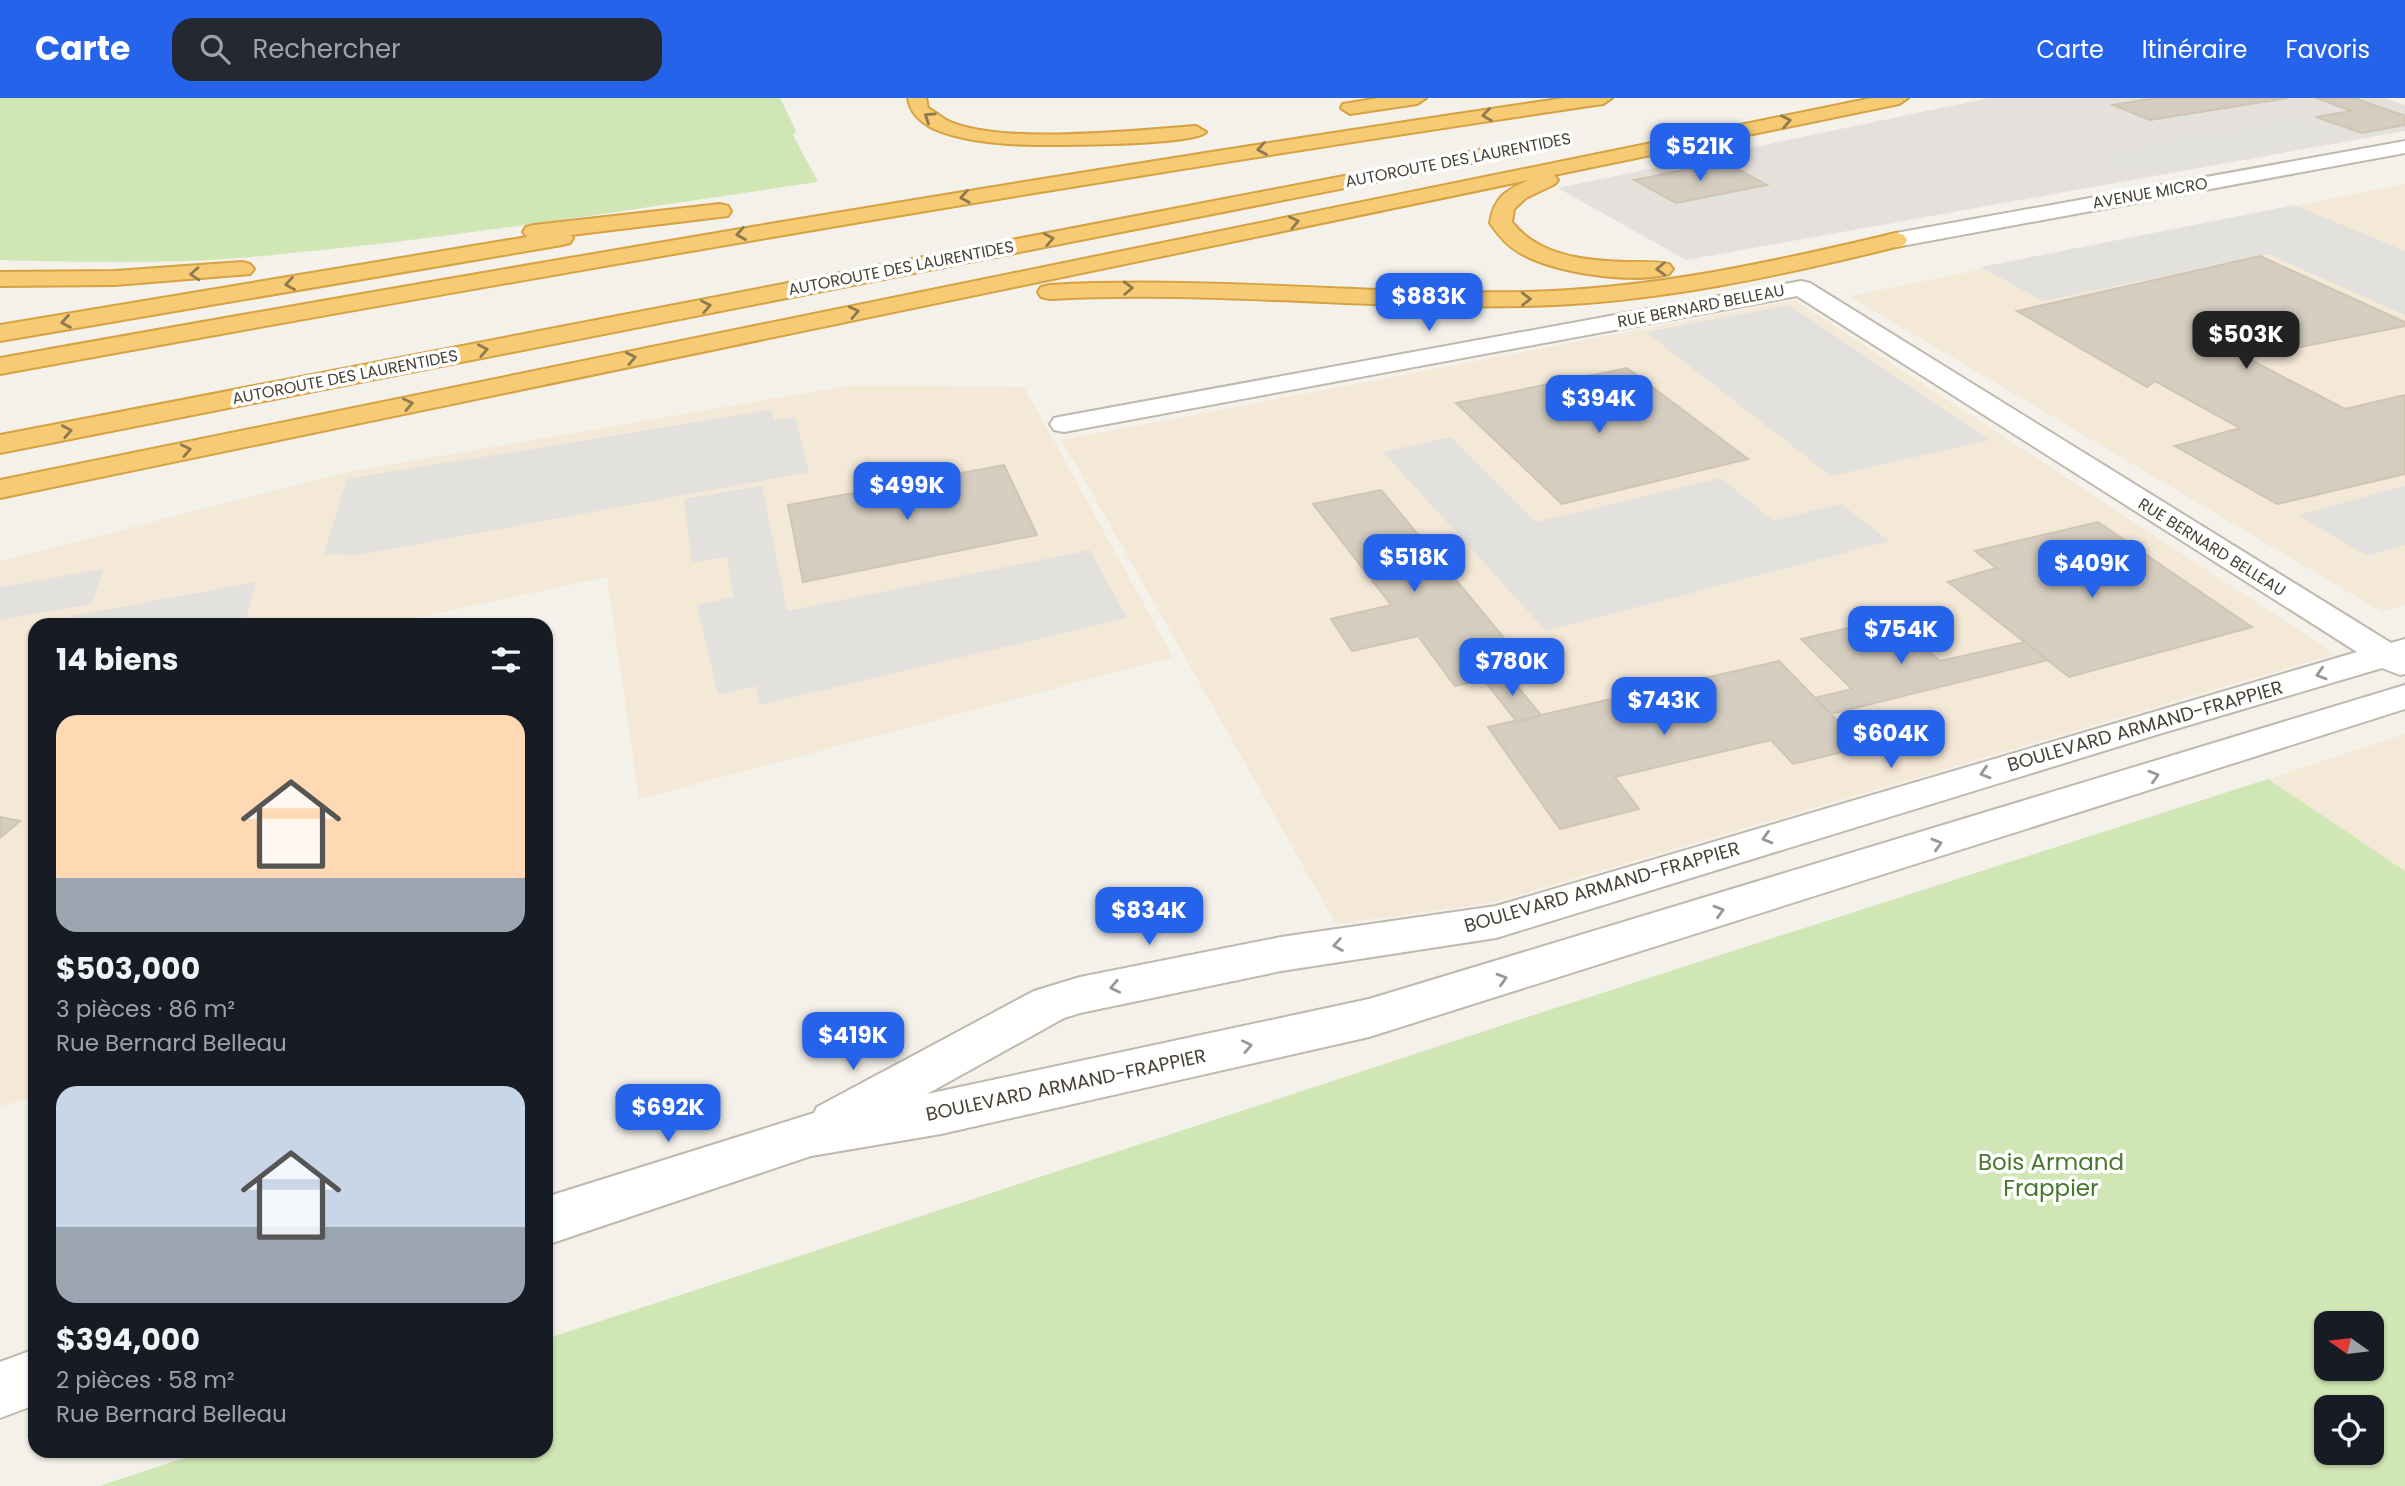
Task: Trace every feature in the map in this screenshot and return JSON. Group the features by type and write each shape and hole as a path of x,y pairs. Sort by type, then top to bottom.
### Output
{"highway":[{"path":"917,98 917,106 930,119 951,128 985,135 1058,139 1203,131 1041,158"},
{"path":"1330,112 1417,98"},
{"name":"AUTOROUTE DES LAURENTIDES","path":"0,366 844,217 1270,148 1603,98"},
{"path":"1804,98 1715,124 1534,185 1518,193 1503,206 1501,223 1513,238 1539,252 1587,265 1630,269 1700,267 1896,240"},
{"path":"0,489 927,297 1715,124 1899,98"},
{"name":"AUTOROUTE DES LAURENTIDES","path":"0,444 1576,137"},
{"path":"0,333 747,206"},
{"path":"0,279 92,279 233,270 720,211"},
{"path":"927,297 1170,287 1468,299 1583,296 1726,279 1896,240"},
{"path":"0,496 119,464"}],"street":[{"name":"AVENUE MICRO","path":"1896,240 2405,147"},
{"name":"RUE BERNARD BELLEAU","path":"1064,424 1801,288 2400,667"},
{"name":"BOULEVARD ARMAND-FRAPPIER","path":"811,1135 1051,1004 1080,995 1281,954 1496,922 2133,729 2400,667"},
{"name":"BOULEVARD ARMAND-FRAPPIER","path":"553,1219 811,1135 941,1113 1369,1018 1512,976 2400,667"},
{"path":"0,1390 28,1380"}],"shaded area":[{"path":"1989,98 2385,98 2405,105 2405,131 1686,260 1558,188"},
{"path":"2298,119 2347,137 2140,175 2093,154"},
{"path":"2405,184 2405,605 2382,612 1849,296"},
{"path":"2294,205 2405,251 2405,315 2268,254 2043,301 1981,267"},
{"path":"1795,300 2335,654 1491,903 1336,924 1062,440"},
{"path":"1789,305 1990,440 1831,476 1646,332"},
{"path":"852,385 1024,387 1173,657 639,799 607,577 415,618 28,618 28,1099 0,1106 0,561 347,472"},
{"path":"771,410 774,420 795,417 809,472 358,555 324,554 347,479"},
{"path":"1451,437 1536,522 1721,478 1773,521 1841,504 1889,541 1546,631 1383,452"},
{"path":"762,486 787,611 1090,550 1127,618 760,705 756,686 718,695 697,605 734,597 727,557 692,562 684,499"},
{"path":"2405,486 2405,545 2367,556 2298,515"},
{"path":"104,569 92,604 0,620 0,587"},
{"path":"256,582 246,618 71,618"},
{"path":"2405,734 2405,871 2268,779"}],"green space":[{"path":"0,98 780,98 796,131 793,135 818,182 529,225 239,258 90,262 0,260"},
{"name":"Bois Armand Frappier","path":"2268,779 2405,871 2405,1486 99,1486 185,1458 553,1458 553,1337 1543,1012"}],"building":[{"path":"2156,98 2288,98 2150,120 2113,105"},
{"path":"2316,98 2354,98 2405,116 2405,125 2362,133 2316,117 2352,111"},
{"path":"1724,162 1767,185 1676,203 1634,180"},
{"path":"2260,256 2405,322 2405,326 2247,358 2345,409 2405,395 2405,474 2277,504 2175,446 2240,428 2155,381 2147,387 2017,311"},
{"path":"1627,368 1748,459 1562,504 1456,403"},
{"path":"1004,465 1037,535 803,582 788,505"},
{"path":"1381,490 1529,668 1455,686 1418,636 1352,651 1331,619 1391,605 1313,504"},
{"path":"2098,522 2252,627 2069,677 1948,582 1996,568 1975,551"},
{"path":"1865,624 1878,636 1905,630 1940,661 2025,642 2048,660 1831,714 1814,698 1852,689 1801,639"},
{"path":"1779,661 1863,747 1793,764 1771,740 1615,777 1639,809 1560,829 1488,727"},
{"path":"1507,674 1541,715 1517,722 1483,679"},
{"path":"0,817 20,821 0,838"}]}
